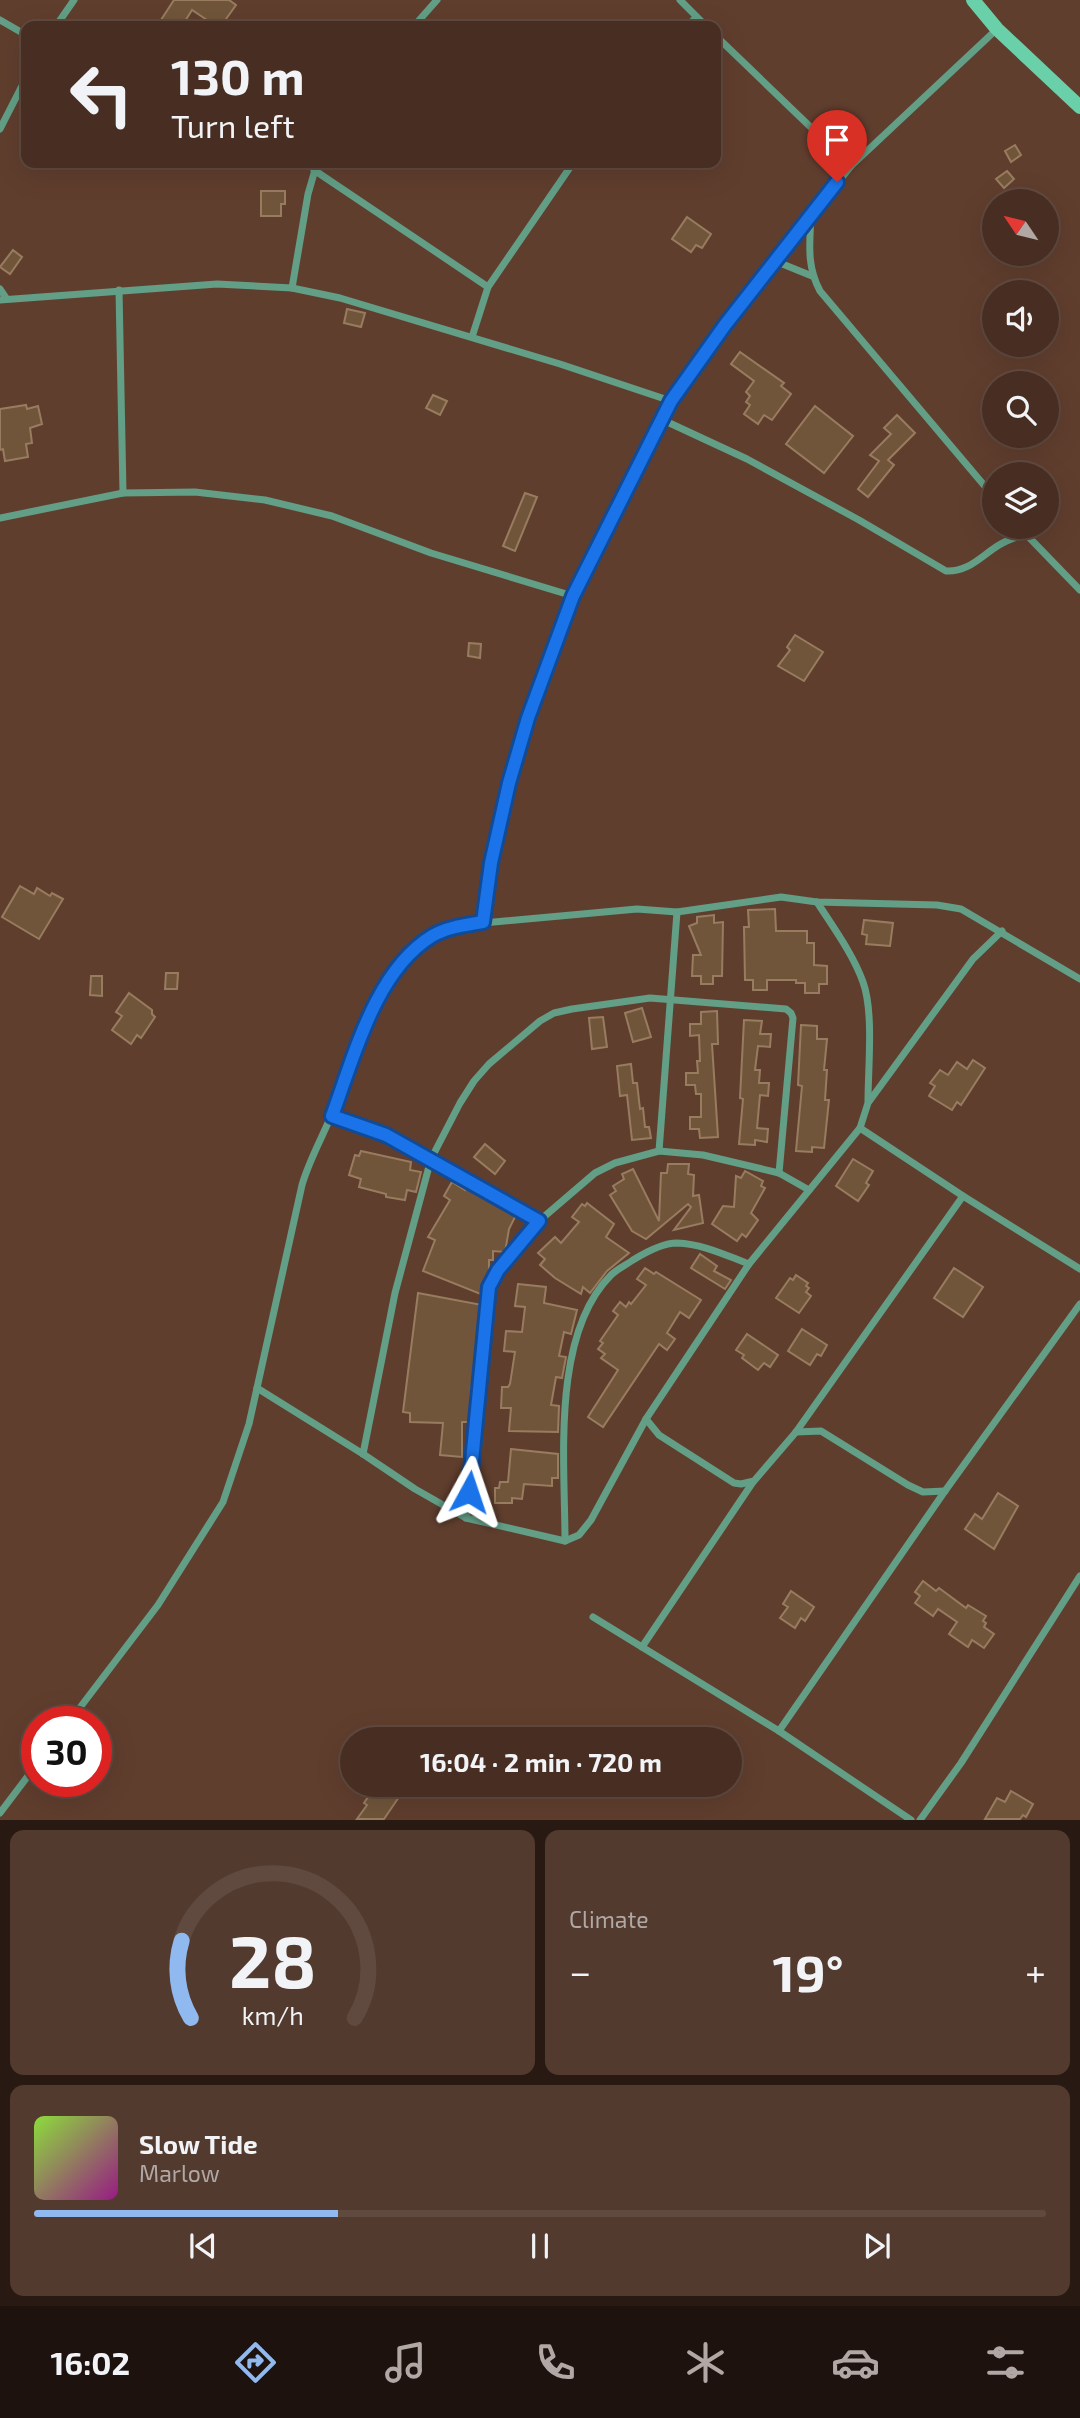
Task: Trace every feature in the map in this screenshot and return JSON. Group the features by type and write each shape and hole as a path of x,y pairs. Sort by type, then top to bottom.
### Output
{"street":[{"path":"59,21 74,0"},
{"path":"418,21 437,0"},
{"path":"680,0 700,21"},
{"path":"973,0 997,29 1080,107"},
{"path":"692,21 696,17"},
{"path":"0,20 21,32"},
{"path":"483,922 491,863 509,783 528,718 573,596 671,401 725,325 850,166 997,29"},
{"path":"721,41 850,166"},
{"path":"0,129 21,88"},
{"path":"292,288 315,168"},
{"path":"318,168 488,287"},
{"path":"472,337 488,287 570,168"},
{"path":"811,214 812,276 840,316 982,483"},
{"path":"775,261 812,276"},
{"path":"0,289 3,299 217,284 292,288 340,298 472,337 671,401"},
{"path":"119,290 123,493"},
{"path":"663,420 747,459 946,571 971,566 1000,544 1012,539"},
{"path":"0,518 123,493 195,492 265,500 332,516 431,553 573,596"},
{"path":"1030,539 1080,590"},
{"path":"81,1706 158,1605 223,1502 249,1424 302,1185 313,1154 332,1116 373,1006 390,978 415,950 432,936 452,927 483,922 637,909 677,912 768,898 950,906 1002,931 1080,979"},
{"path":"257,1388 415,1489 466,1518 565,1541 579,1535 591,1520 646,1419 748,1264 860,1128 867,1103 868,1003 864,983 855,964 817,902"},
{"path":"659,1151 677,912"},
{"path":"867,1103 973,959 1002,931"},
{"path":"363,1454 395,1293 431,1159 474,1081 497,1056 540,1021 554,1013 572,1009 650,998 786,1009 793,1018 779,1174"},
{"path":"332,1116 386,1135 539,1221"},
{"path":"860,1128 1080,1269"},
{"path":"466,1518 489,1287 498,1270 539,1221 595,1172 615,1163 659,1151 712,1157 779,1174 808,1191"},
{"path":"642,1647 754,1481 796,1432 963,1196"},
{"path":"565,1541 564,1403 575,1339 594,1296 612,1273 648,1251 674,1243 699,1245 748,1264"},
{"path":"779,1731 945,1491 1080,1304"},
{"path":"646,1419 659,1435 734,1483 741,1485 754,1481"},
{"path":"796,1432 821,1431 908,1485 923,1492 945,1491"},
{"path":"920,1819 961,1763 1079,1578"},
{"path":"593,1617 779,1731 911,1819"},
{"path":"0,1813 21,1785"}],"building":[{"path":"174,0 229,0 236,5 225,21 208,21 192,10 185,21 160,21"},
{"path":"1015,145 1021,155 1011,162 1005,151"},
{"path":"1007,171 1014,179 1004,188 996,179"},
{"path":"261,191 285,191 281,216 261,216"},
{"path":"687,217 711,234 702,248 696,245 691,252 672,239"},
{"path":"13,250 22,257 10,274 0,267"},
{"path":"347,309 365,313 361,327 344,323"},
{"path":"740,352 784,383 781,386 791,394 772,420 764,415 758,424 744,414 750,405 746,402 750,396 746,392 754,381 731,364"},
{"path":"433,395 447,401 440,415 426,408"},
{"path":"26,405 27,409 38,406 42,424 30,428 32,443 26,444 28,457 5,461 3,449 0,450 0,409"},
{"path":"815,406 853,436 824,473 786,444"},
{"path":"897,415 915,433 888,460 894,465 868,497 858,489 879,461 870,455 891,434 884,428"},
{"path":"525,493 537,497 515,551 503,546"},
{"path":"795,635 823,652 804,681 778,666 790,650 787,647"},
{"path":"469,643 481,644 480,658 468,656"},
{"path":"20,886 34,894 37,888 50,896 52,893 63,899 39,939 2,917"},
{"path":"775,909 776,931 807,931 807,943 814,943 814,965 827,966 827,984 819,984 819,993 805,993 805,983 796,983 796,980 767,980 767,990 753,990 753,980 745,980 744,927 749,927 748,910"},
{"path":"714,915 714,923 723,922 722,976 713,976 713,984 701,984 701,976 692,976 693,955 701,955 689,926 697,923 697,917"},
{"path":"864,920 893,923 890,946 866,944 867,935 862,934"},
{"path":"166,973 178,973 177,989 165,989"},
{"path":"91,976 102,976 102,996 90,995"},
{"path":"129,993 152,1010 155,1017 141,1038 137,1035 131,1044 112,1030 122,1016 116,1012"},
{"path":"642,1008 651,1037 633,1042 625,1013"},
{"path":"717,1011 718,1044 712,1044 718,1137 700,1138 699,1129 690,1129 690,1117 701,1117 701,1094 696,1094 695,1085 686,1085 686,1073 698,1073 697,1061 700,1061 699,1035 690,1036 690,1024 701,1024 701,1012"},
{"path":"603,1017 607,1047 592,1049 589,1018"},
{"path":"744,1020 762,1021 760,1034 771,1034 770,1047 758,1046 755,1070 760,1070 759,1083 769,1083 768,1096 760,1095 757,1128 768,1129 767,1142 755,1140 755,1145 739,1144 743,1099 740,1098"},
{"path":"801,1025 817,1026 817,1039 827,1039 824,1070 827,1070 825,1100 829,1100 824,1148 812,1147 812,1152 796,1151 802,1086 798,1085"},
{"path":"973,1060 985,1068 961,1105 957,1102 952,1110 929,1096 935,1086 930,1083 940,1070 948,1075 957,1062 967,1069"},
{"path":"631,1064 633,1083 637,1083 640,1109 643,1108 645,1127 649,1127 651,1138 632,1140 627,1095 620,1096 617,1066"},
{"path":"485,1144 505,1161 495,1174 474,1157"},
{"path":"361,1151 411,1162 410,1170 421,1172 416,1192 407,1190 405,1200 386,1197 386,1194 359,1187 361,1179 349,1175 355,1155 359,1156"},
{"path":"853,1159 873,1171 866,1183 869,1185 858,1201 836,1186"},
{"path":"668,1164 689,1164 688,1174 694,1175 693,1196 699,1195 703,1223 674,1230 691,1207 688,1204 646,1239 632,1231 610,1195 616,1191 613,1186 624,1179 622,1174 633,1169 659,1221 661,1173 667,1173"},
{"path":"745,1171 763,1181 761,1186 765,1188 751,1213 758,1220 746,1237 742,1234 737,1241 712,1224 723,1206 734,1207 736,1176 741,1178"},
{"path":"452,1182 516,1215 509,1229 505,1252 493,1251 493,1260 489,1260 489,1276 483,1295 423,1271 435,1240 428,1237 450,1200 444,1196"},
{"path":"587,1203 614,1224 606,1237 629,1253 607,1271 590,1293 583,1287 581,1294 540,1265 545,1259 538,1253 555,1237 561,1243 579,1222 572,1217 582,1204 585,1206"},
{"path":"700,1254 717,1266 714,1271 731,1280 725,1289 691,1268"},
{"path":"645,1268 701,1300 689,1318 680,1312 667,1333 675,1339 667,1350 659,1344 603,1427 588,1417 618,1370 601,1358 605,1354 598,1349 603,1343 600,1341 618,1315 613,1311 620,1302 626,1307 629,1302 631,1304 646,1285 637,1279"},
{"path":"954,1268 983,1287 963,1317 934,1298"},
{"path":"796,1275 808,1283 806,1292 811,1296 799,1313 776,1298 790,1278 793,1280"},
{"path":"518,1284 546,1287 544,1303 577,1310 571,1334 564,1332 559,1356 566,1357 562,1378 556,1377 551,1405 559,1406 558,1432 509,1431 511,1408 501,1408 502,1387 508,1387 510,1384 515,1352 504,1351 506,1331 522,1332 525,1307 515,1306"},
{"path":"418,1293 482,1305 471,1387 470,1422 462,1422 462,1457 440,1455 443,1423 410,1422 410,1413 403,1412"},
{"path":"802,1329 827,1345 821,1356 817,1354 810,1365 788,1351"},
{"path":"747,1334 778,1355 770,1367 764,1363 758,1370 736,1350"},
{"path":"511,1449 558,1454 558,1478 552,1478 552,1486 524,1484 522,1499 512,1498 512,1503 495,1503 495,1488 499,1488 500,1482 508,1482"},
{"path":"998,1493 1018,1506 994,1549 965,1529 975,1514 982,1519"},
{"path":"923,1581 936,1591 939,1588 966,1608 968,1605 986,1616 984,1627 994,1634 984,1648 972,1640 968,1647 949,1634 957,1622 938,1609 933,1616 915,1603 920,1596 915,1592"},
{"path":"791,1591 814,1607 805,1621 801,1618 795,1628 780,1618 788,1607 783,1604"},
{"path":"1011,1791 1033,1804 1026,1817 1023,1815 1020,1819 985,1819 997,1798 1005,1802"},
{"path":"368,1797 399,1797 384,1819 357,1819 367,1805 364,1803"}],"route":[{"path":"469,1492 489,1287 498,1270 539,1221 386,1135 332,1116 373,1006 390,978 415,950 432,936 452,927 483,922 491,863 509,783 528,718 573,596 671,401 725,325 837,182"}]}
